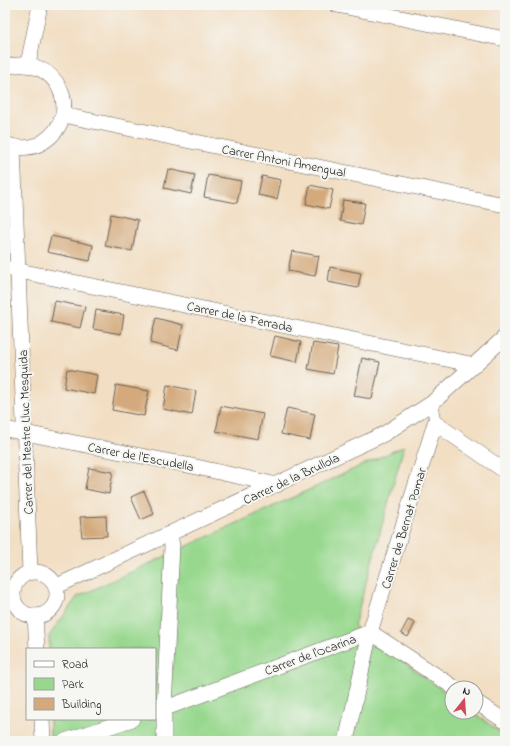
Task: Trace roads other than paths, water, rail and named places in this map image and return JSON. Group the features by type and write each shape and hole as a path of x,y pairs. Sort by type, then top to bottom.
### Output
{"street":[{"path":"28,64 40,5"},
{"path":"338,5 505,39"},
{"path":"5,67 16,64 28,64 41,68 52,76 60,88 64,102 63,116 58,128 50,138 39,145 26,148 9,146"},
{"name":"Carrer Antoni Amengual","path":"63,116 505,205"},
{"name":"Carrer del Mestre Lluc Mesquida","path":"9,146 12,269 25,433 30,572"},
{"name":"Carrer de la Ferrada","path":"12,269 475,365"},
{"name":"Carrer de la Brullola","path":"57,586 384,434 432,403 505,337"},
{"path":"432,403 435,423 505,471"},
{"name":"Carrer de Bernat Pomar","path":"346,741 370,632 435,423"},
{"name":"Carrer de l'Escudella","path":"5,429 192,466 277,485"},
{"path":"164,741 159,710 172,546 170,534"},
{"path":"30,572 43,573 49,576 57,586 57,601 54,607 42,616 23,613 9,596 19,578 30,572"},
{"path":"35,616 37,648"},
{"name":"Carrer de l'Ocarina","path":"159,710 370,632 444,681"},
{"path":"484,707 505,721"},
{"path":"42,720 43,741"},
{"path":"65,741 129,720"}]}
